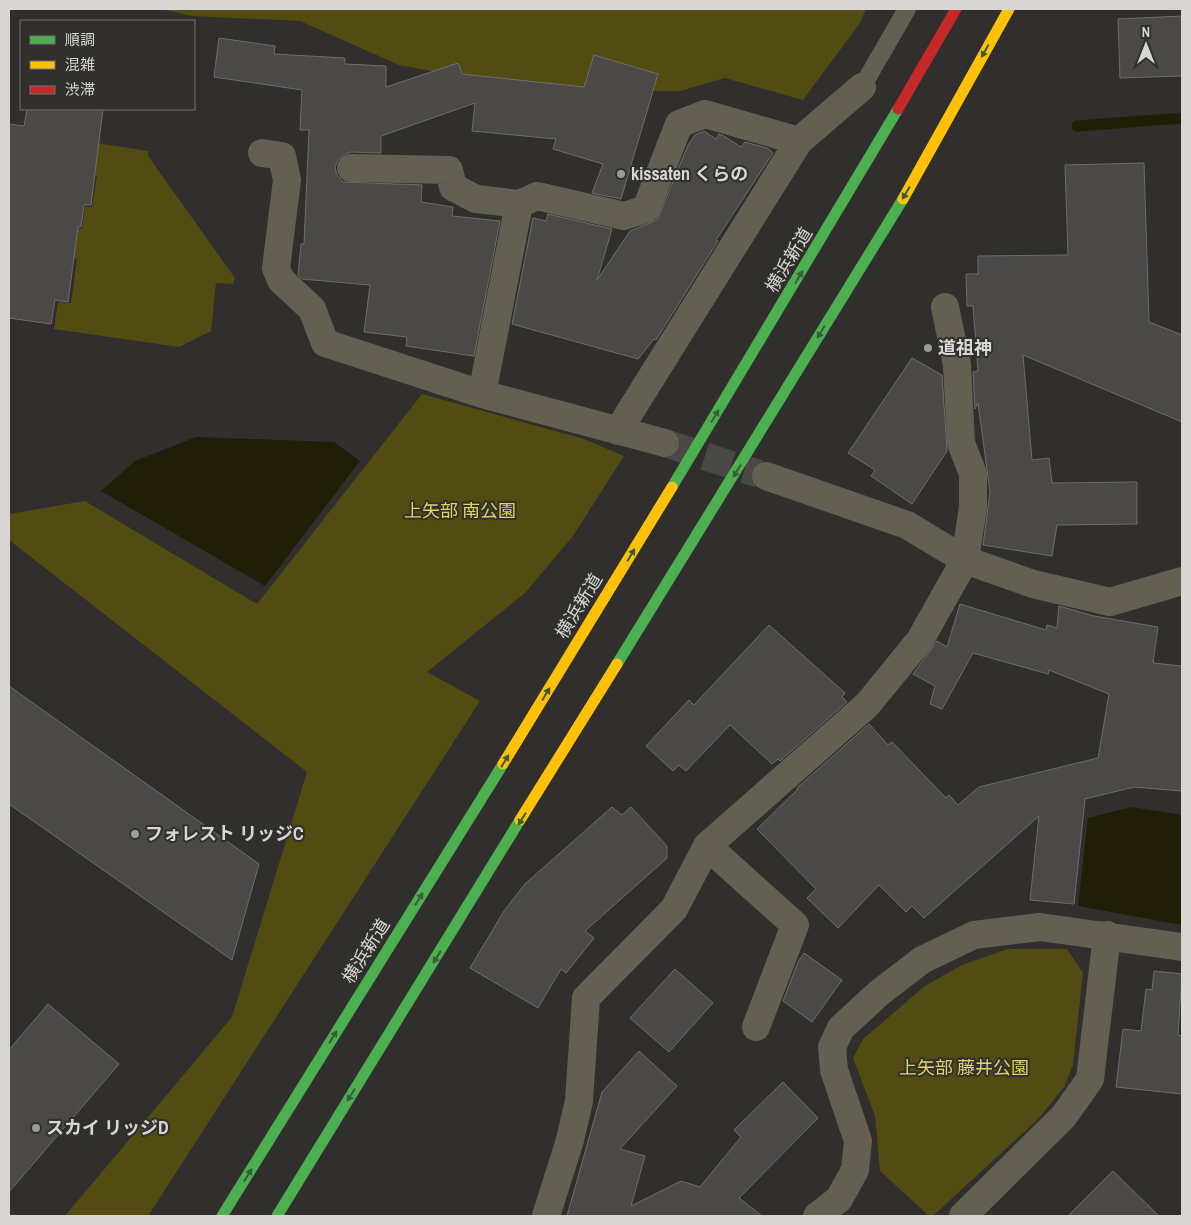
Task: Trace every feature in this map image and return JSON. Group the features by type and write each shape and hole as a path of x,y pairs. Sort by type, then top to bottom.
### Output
{"highway":[{"name":"横浜新道","path":"222,1216 678,478 868,162 956,9"},
{"path":"277,1216 914,181 1009,9"}],"street":[{"path":"618,431 799,141 862,88"},
{"path":"352,168 449,170 453,187 476,199 519,204 537,196 624,216 646,209 679,124 706,114 799,141"},
{"path":"262,153 282,156 287,180 276,268 281,280 312,309 325,343 482,394 665,443"},
{"path":"482,394 519,204"},
{"path":"546,1216 570,1140 579,1101 586,998 674,909 707,846 867,705 920,640 965,560 972,507 972,474 961,443 957,365 945,307"},
{"path":"766,476 907,525 965,560 1033,584 1110,602 1182,581"},
{"path":"707,846 795,925 756,1026"},
{"path":"817,1216 839,1199 855,1170 858,1141 834,1070 832,1047 841,1028 879,992 922,960 974,935 1040,927 1182,947"},
{"path":"963,1216 1064,1116 1090,1079 1107,935"}],"lane":[{"path":"862,88 907,9"}],"green space":[{"path":"161,9 866,9 860,23 803,100 725,78 680,91 538,91 399,65 300,21 192,16"},
{"path":"97,143 148,151 148,156 235,278 233,284 216,283 211,331 179,347 54,329 58,302 71,303 77,259 67,257 71,228 82,229 85,207 92,207 97,176 92,175"},
{"name":"上矢部 南公園","path":"422,394 584,439 624,456 573,536 525,593 427,672 480,701 148,1216 65,1216 232,1017 307,772 9,540 9,514 85,501 257,604"},
{"name":"上矢部 藤井公園","path":"1007,949 1067,949 1083,973 1073,1065 1064,1087 1039,1118 933,1216 929,1216 880,1171 875,1116 853,1058 863,1039 925,986 962,965"}],"shaded area":[{"path":"196,437 334,442 360,461 265,586 101,491 135,461"},
{"path":"1131,807 1182,815 1182,925 1078,906 1088,818"}],"building":[{"path":"1182,16 1182,76 1120,78 1118,19"},
{"path":"219,38 275,46 274,54 345,58 345,64 386,66 386,87 458,63 462,74 584,87 594,55 658,74 621,199 592,193 603,164 553,149 556,139 472,131 475,103 381,136 381,153 351,152 343,155 338,160 335,167 337,175 343,182 422,185 421,202 453,207 452,216 500,221 474,356 406,346 407,337 364,332 370,285 302,279 298,275 301,244 304,244 309,130 300,130 302,90 214,77"},
{"path":"27,110 103,110 91,205 84,205 81,227 78,227 68,302 55,300 51,324 9,318 9,124 24,126"},
{"path":"704,131 716,139 719,134 724,136 741,147 745,142 767,148 773,153 716,240 718,241 656,340 654,339 638,359 512,324 533,218 546,221 548,214 612,229 597,280 630,231 657,220 688,145 695,135"},
{"path":"1144,163 1149,322 1182,335 1182,422 1023,355 1032,460 1049,458 1052,483 1137,482 1137,524 1057,525 1052,556 983,545 990,492 978,403 975,409 973,372 978,371 973,306 967,306 966,274 978,274 978,256 1068,255 1065,165"},
{"path":"912,358 942,375 947,451 912,504 871,476 875,470 848,453"},
{"path":"960,604 1046,630 1047,625 1057,628 1059,606 1094,616 1158,627 1153,663 1182,666 1182,791 1134,787 1085,799 1074,904 1030,900 1039,816 924,918 912,906 906,912 879,885 838,928 807,898 816,889 757,829 797,788 869,724 888,745 892,742 946,798 949,795 958,805 979,787 1098,758 1109,694 1049,670 1048,674 973,653 942,709 930,704 935,686 913,674 937,641 947,647"},
{"path":"769,625 845,693 842,697 847,702 780,761 778,759 772,764 730,725 686,771 679,765 673,771 646,746 689,700 694,705"},
{"name":"フォレスト リッジC","path":"9,686 259,864 232,960 9,804"},
{"path":"612,807 622,815 631,807 667,846 667,858 585,931 594,938 566,973 561,969 538,1008 470,968 504,911 525,884"},
{"path":"804,953 842,980 812,1022 783,1001 798,962"},
{"path":"675,969 713,1003 669,1052 630,1018"},
{"path":"1154,971 1182,974 1178,1035 1182,1036 1182,1094 1116,1087 1123,1029 1141,1031 1146,989 1152,990"},
{"name":"スカイ リッジD","path":"48,1004 119,1064 9,1192 9,1050"},
{"path":"639,1051 677,1086 620,1149 645,1156 631,1206 681,1181 700,1187 741,1137 734,1130 783,1082 818,1118 739,1198 762,1216 567,1216 602,1092"},
{"path":"1113,1171 1159,1216 1068,1216"}],"waterway":[{"path":"1077,126 1182,118"}],"tunnel":[{"path":"665,443 759,474"}],"traffic: fast":[{"path":"672,487 898,109"},
{"path":"617,664 903,199"},
{"path":"222,1216 503,764"},
{"path":"277,1216 520,820"}],"traffic: slow":[{"path":"903,199 1009,9"},
{"path":"503,764 672,487"},
{"path":"520,820 617,664"}],"traffic: jam":[{"path":"898,109 956,9"}],"place":[{"name":"kissaten くらの","path":"621,174"},
{"name":"道祖神","path":"928,348"},
{"name":"フォレスト リッジC","path":"135,834"},
{"name":"スカイ リッジD","path":"36,1128"}]}
